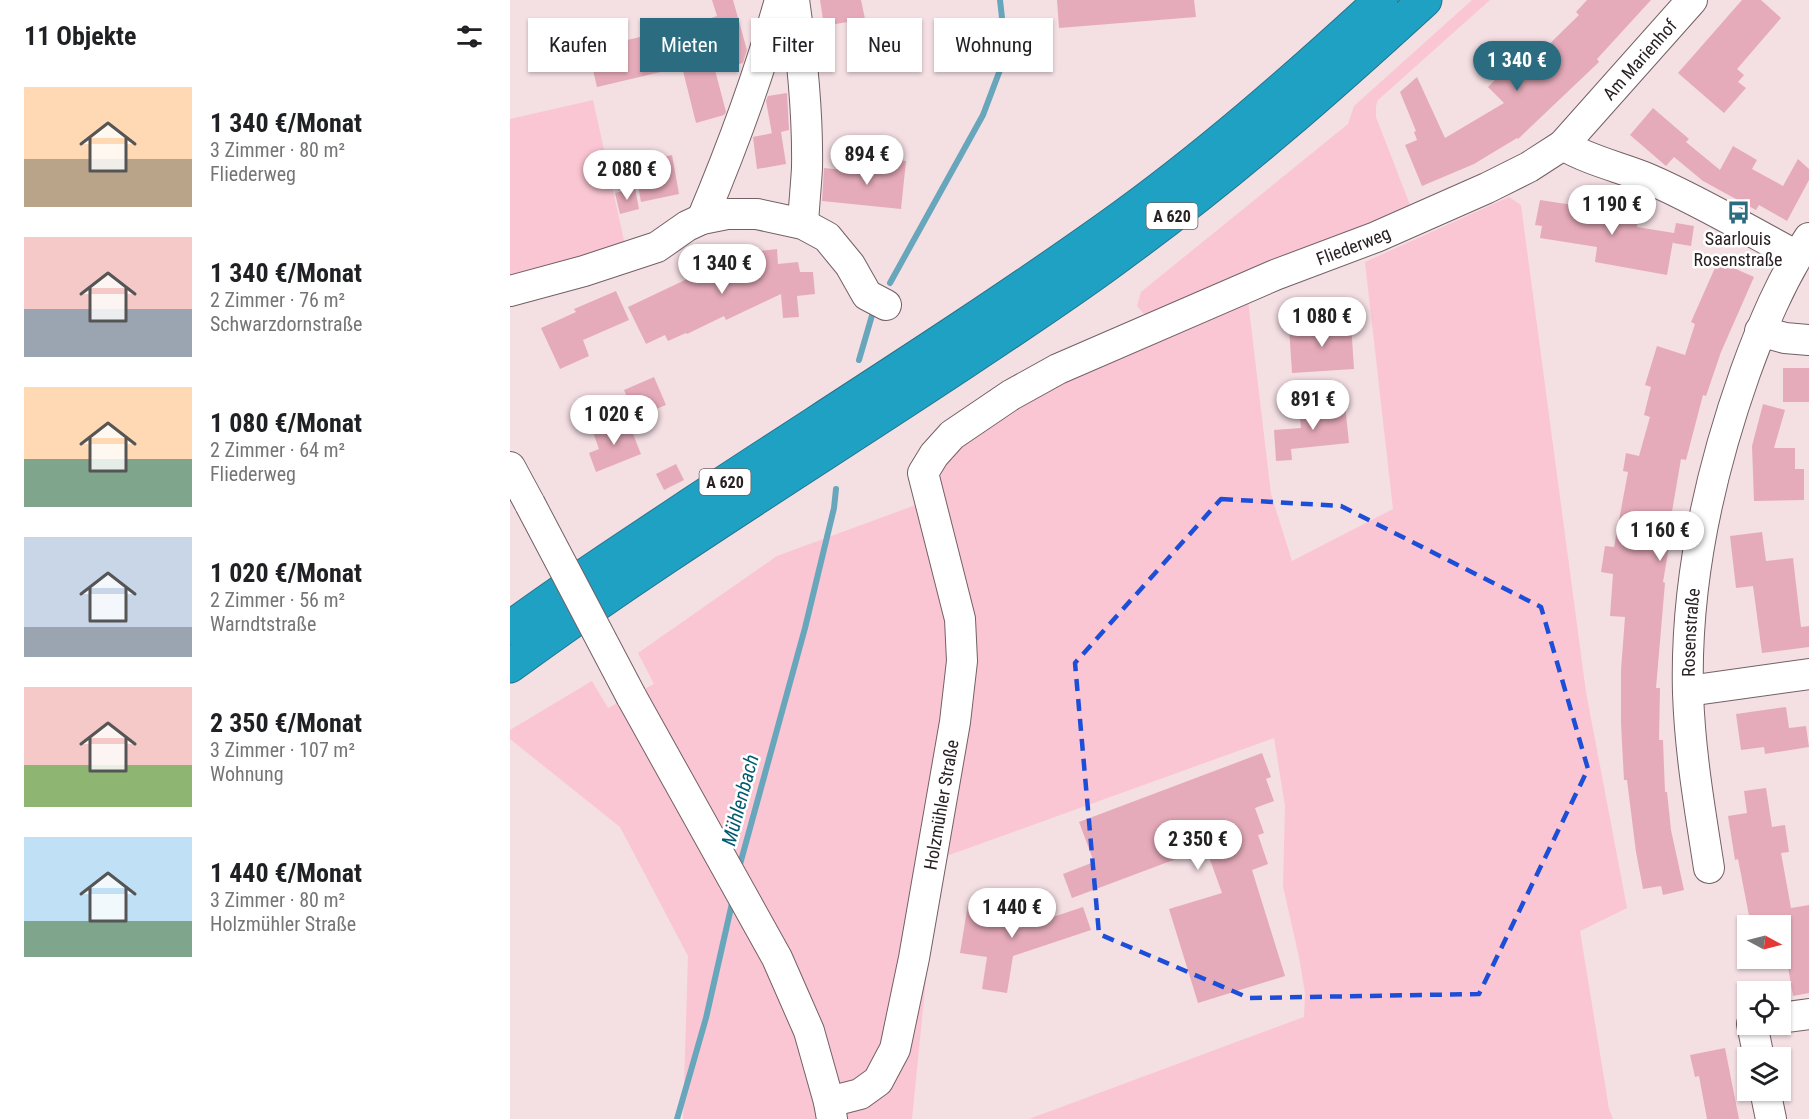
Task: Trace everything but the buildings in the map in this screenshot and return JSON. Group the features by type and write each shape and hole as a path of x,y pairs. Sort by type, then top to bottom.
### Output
{"highway":[{"name":"A 620","path":"515,643 628,546 926,352 1108,227 1263,104 1381,0"},
{"name":"A 620","path":"515,643 632,580 970,358 1124,253 1281,128 1425,0"}],"street":[{"path":"702,219 739,127 780,0"},
{"path":"795,0 805,103 807,168 803,224"},
{"name":"Am Marienhof","path":"1563,145 1692,0"},
{"path":"1563,145 1586,157 1658,183 1803,247"},
{"name":"Fliederweg","path":"923,473 934,455 952,435 1011,395 1058,369 1275,275 1376,237 1487,188 1529,167 1563,145"},
{"path":"510,291 657,247 687,226 702,219 727,214 757,214 803,224 827,237 876,300"},
{"name":"Rosenstraße","path":"1710,868 1692,759 1688,691 1690,632 1696,567 1712,479 1730,417 1761,331 1779,290 1803,247"},
{"path":"1761,331 1785,338 1809,340"},
{"name":"Holzmühler Straße","path":"510,467 631,696 777,958 809,1031 830,1110 860,1094 878,1081 895,1049 914,958 955,722 962,661 960,619 923,473"},
{"path":"1688,691 1809,674"},
{"path":"1791,1016 1809,1014"},
{"path":"1767,1101 1771,1119"}],"highlighted area":[{"path":"1221,499 1341,506 1541,607 1588,769 1479,994 1249,998 1099,934 1075,663"}],"shaded area":[{"path":"1472,0 1490,0 1378,100 1376,106 1376,117 1410,205 1245,275 1271,494 1292,561 1393,509 1365,262 1509,197 1521,205 1586,692 1627,908 1580,931 1609,1109 1613,1119 1029,1119 1304,1017 1305,993 1283,886 1285,806 1274,738 938,859 912,1119 683,1119 688,956 620,827 510,739 510,730 592,681 608,708 654,684 638,653 777,556 913,506 940,477 951,452 1145,315 1137,306 1141,292 1348,124 1354,106"},
{"path":"593,100 625,245 510,276 510,119"}],"waterway":[{"name":"Mühlenbach","path":"890,283 983,115 1006,54 1000,0"},
{"name":"Mühlenbach","path":"859,360 873,312"},
{"name":"Mühlenbach","path":"739,868 805,628 834,508 836,489"},
{"name":"Mühlenbach","path":"677,1119 706,1018 733,899"}],"place":[{"name":"Saarlouis Rosenstraße","path":"1738,212"}]}
